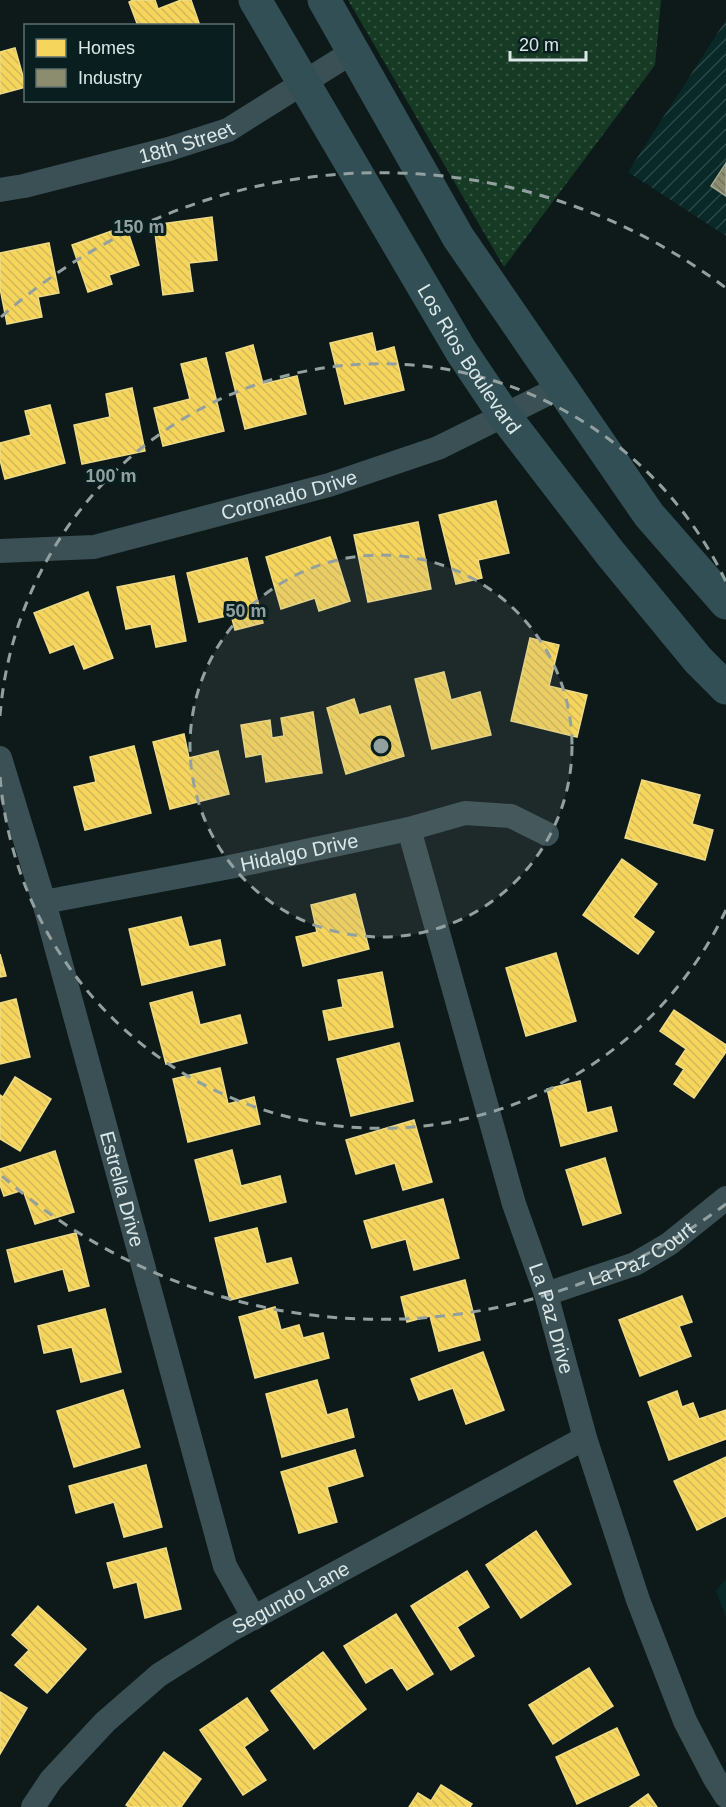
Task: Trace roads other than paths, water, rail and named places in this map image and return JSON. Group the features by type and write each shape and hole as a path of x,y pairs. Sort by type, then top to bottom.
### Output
{"main road":[{"name":"Los Rios Boulevard","path":"255,0 461,351 504,415 610,553 698,660 726,688"},
{"path":"324,0 458,237 649,515 726,603"}],"street":[{"name":"18th Street","path":"0,190 169,149 228,130 354,51"},
{"name":"Coronado Drive","path":"0,551 94,547 317,488 438,448 561,387"},
{"name":"Estrella Drive","path":"0,758 44,902 225,1566 254,1618"},
{"name":"Hidalgo Drive","path":"44,902 409,829 465,813 511,816 547,834"},
{"name":"La Paz Drive","path":"409,829 514,1204 546,1294 585,1438 638,1600 685,1721 726,1796"},
{"name":"La Paz Court","path":"546,1294 635,1264 669,1244 726,1198"},
{"name":"Segundo Lane","path":"33,1807 51,1780 105,1722 159,1675 229,1631 585,1438"}]}
